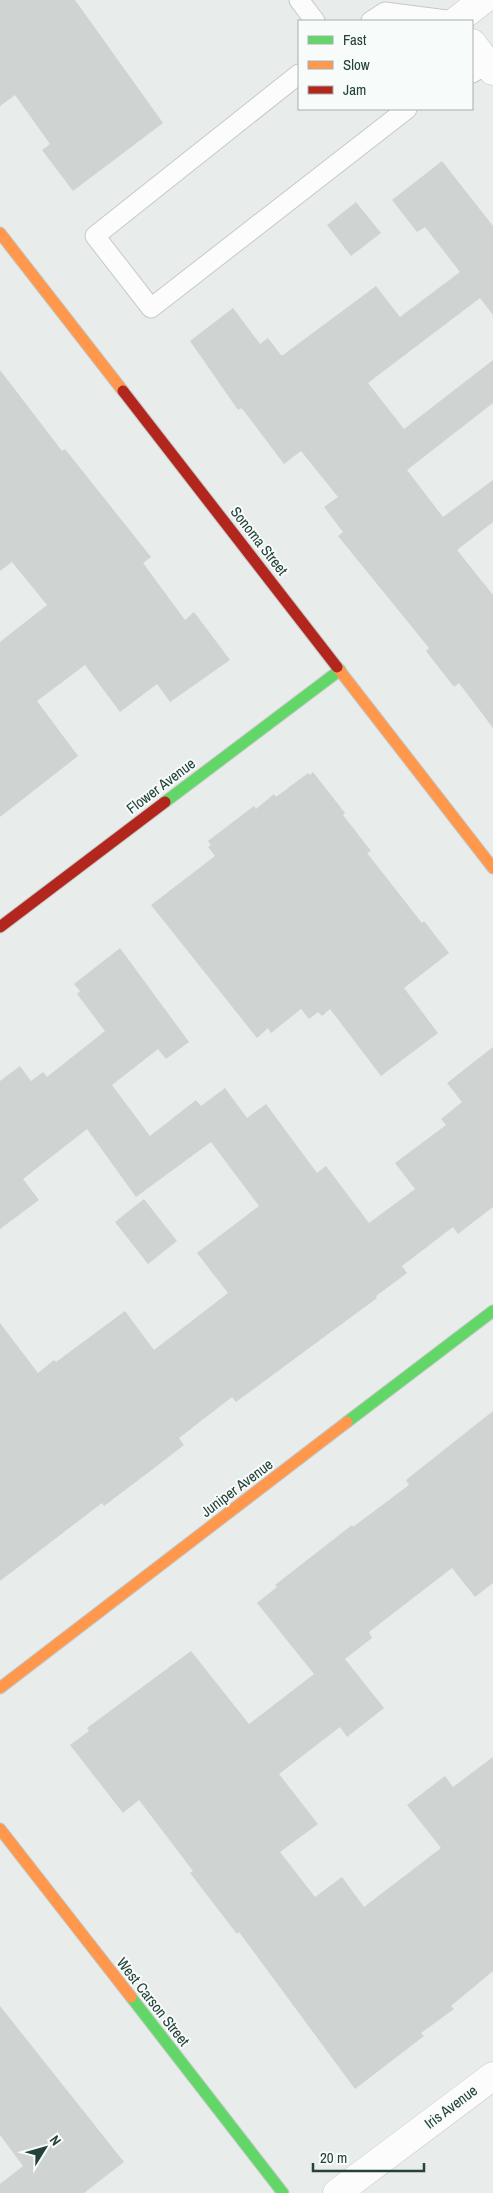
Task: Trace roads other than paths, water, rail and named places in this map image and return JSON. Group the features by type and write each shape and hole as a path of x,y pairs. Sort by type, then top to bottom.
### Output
{"street":[{"path":"456,20 483,0"},
{"name":"Sonoma Street","path":"0,233 493,868"},
{"name":"Flower Avenue","path":"0,927 340,670"},
{"name":"Juniper Avenue","path":"0,1688 493,1311"},
{"name":"West Carson Street","path":"0,1829 283,2193"},
{"name":"Iris Avenue","path":"337,2193 493,2076"}],"lane":[{"path":"299,0 315,20"},
{"path":"381,18 430,20"},
{"path":"298,75 95,236 151,308 406,110"}]}
